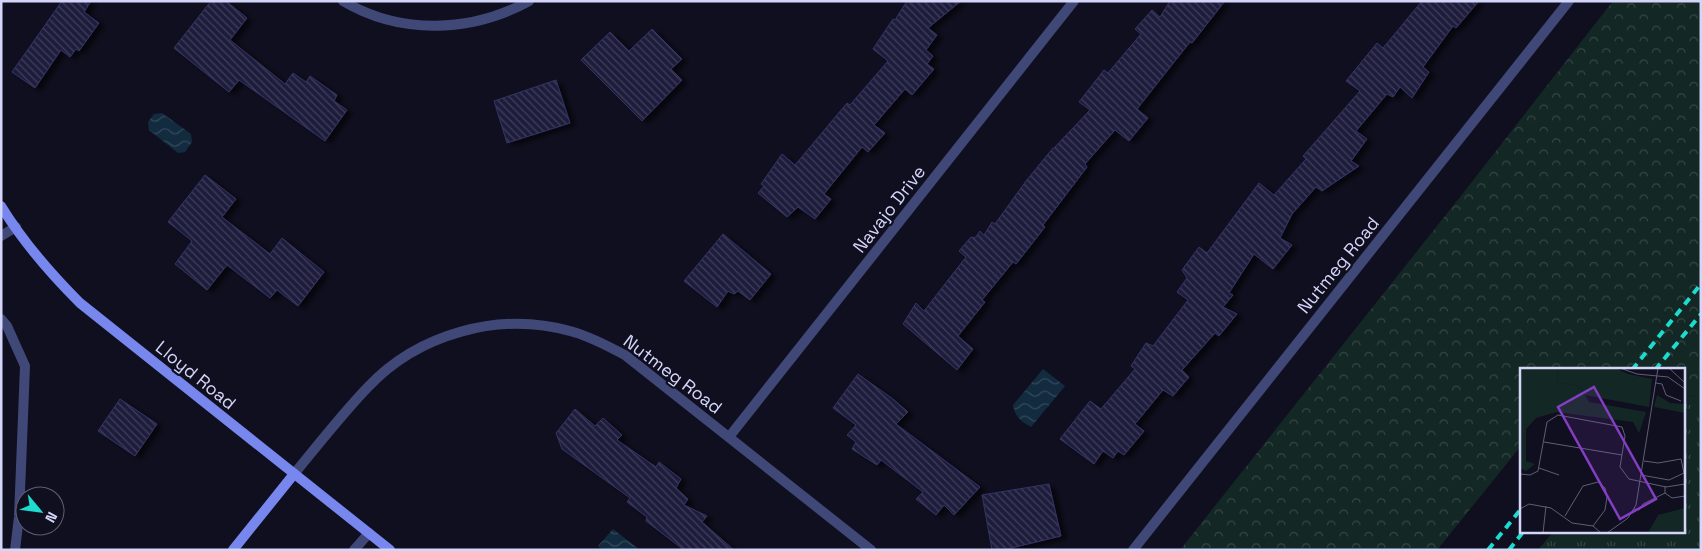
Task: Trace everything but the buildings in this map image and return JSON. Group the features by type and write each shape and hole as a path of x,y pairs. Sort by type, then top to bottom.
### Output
{"main road":[{"name":"Lloyd Road","path":"1,206 50,272 80,302 390,550"},
{"path":"233,550 294,474"}],"street":[{"path":"343,1 355,9 386,20 417,26 449,26 481,21 511,11 529,1"},
{"name":"Navajo Drive","path":"729,436 1074,1"},
{"name":"Nutmeg Road","path":"1133,550 1569,1"},
{"path":"1,236 16,227"},
{"path":"1,319 7,326 25,366 19,517 15,550"},
{"name":"Nutmeg Road","path":"294,474 368,386 398,361 416,350 464,330 500,324 543,325 569,330 594,339 625,355 871,550"},
{"path":"354,550 369,533"}],"green space":[{"path":"1613,1 1701,1 1701,396 1684,397 1684,368 1520,368 1520,447 1437,550 1180,550"},
{"path":"1701,396 1701,550 1538,550 1551,534 1684,534 1684,397"}],"water":[{"path":"162,113 191,134 192,142 185,152 178,153 149,130 148,122 154,114"},
{"path":"1043,369 1065,386 1031,427 1019,418 1015,413 1013,405"},
{"path":"613,529 640,550 602,550 598,546"}],"railway":[{"path":"1634,368 1701,284"},
{"path":"1657,368 1701,314"},
{"path":"1488,550 1520,510"},
{"path":"1509,550 1521,534"}]}
